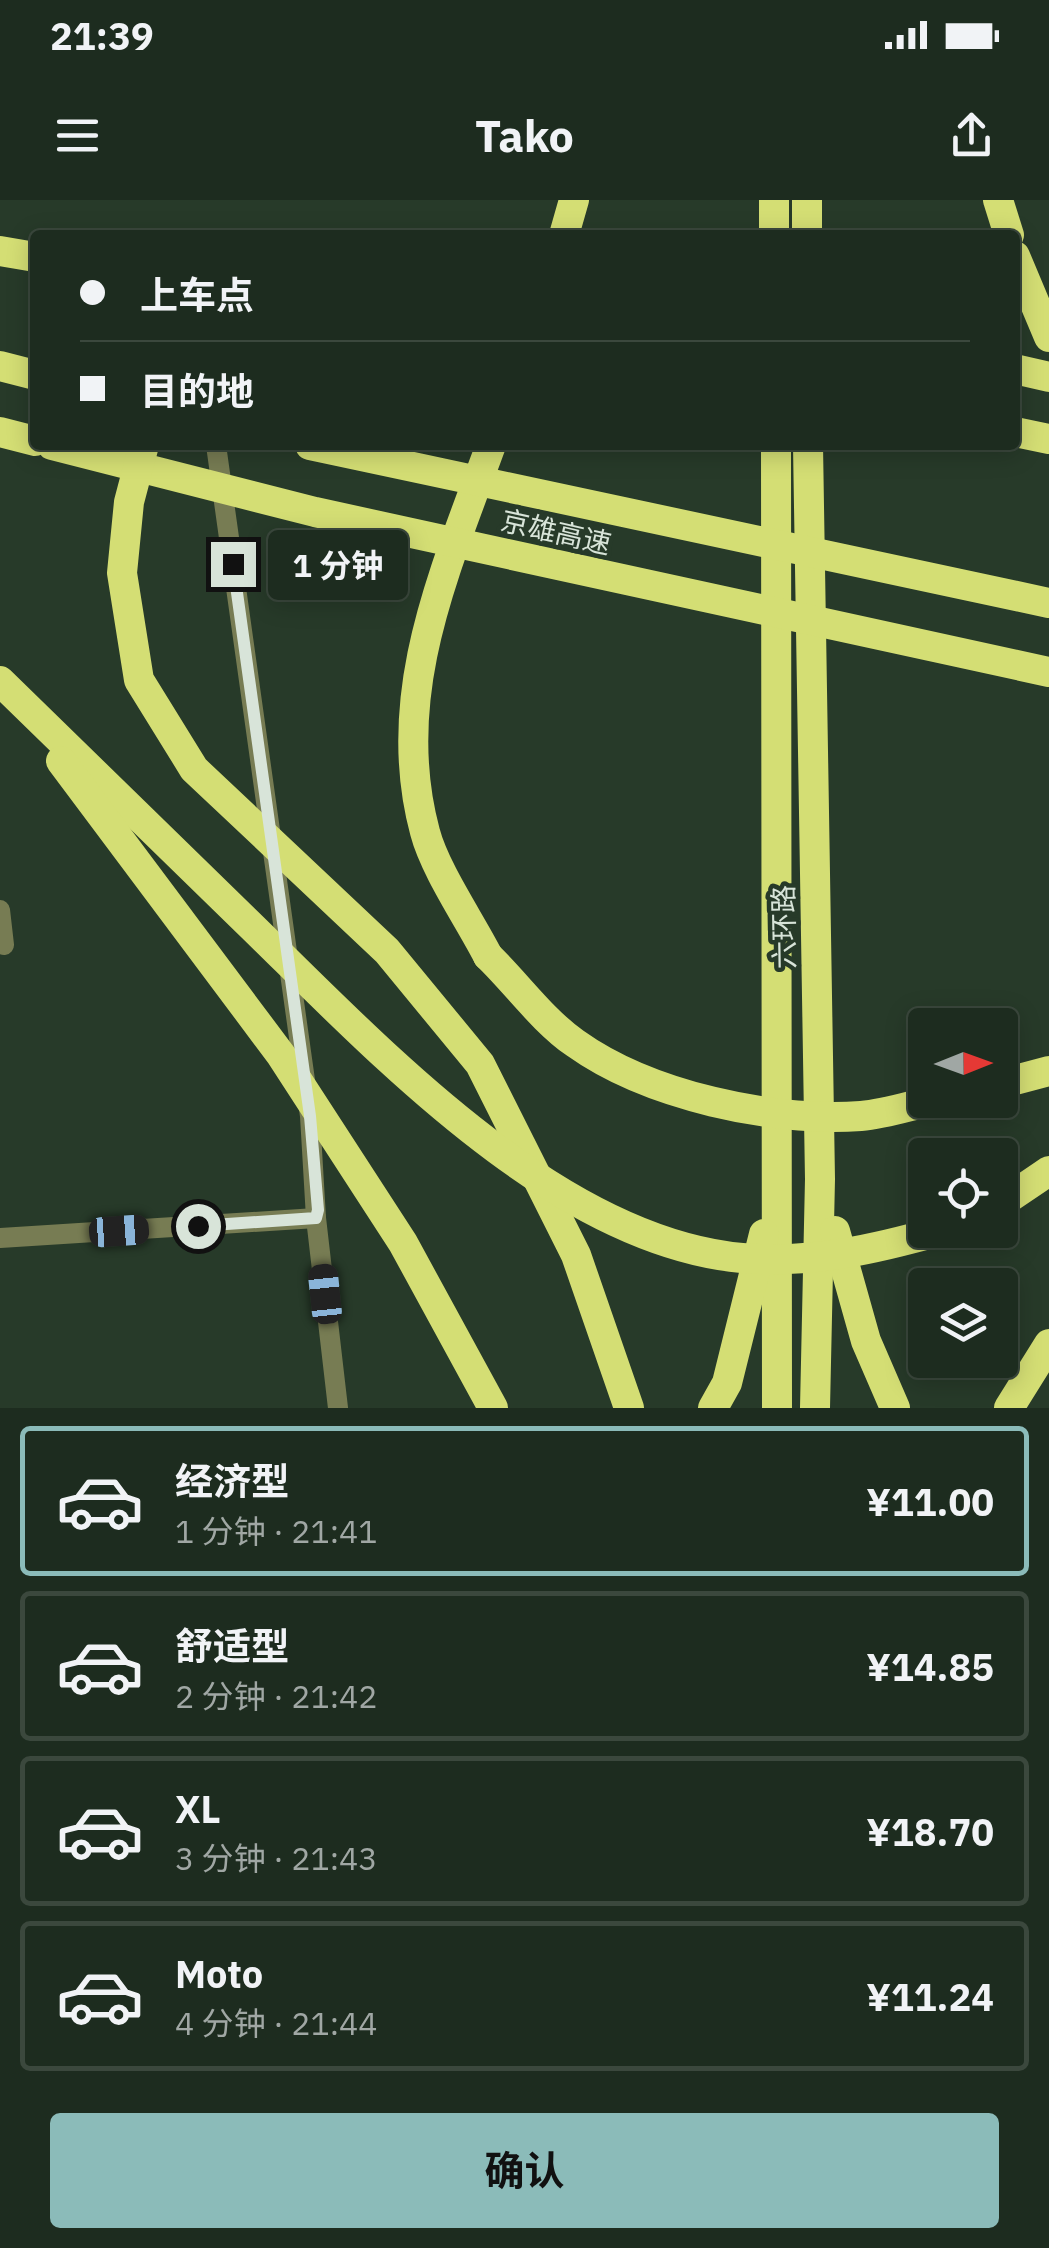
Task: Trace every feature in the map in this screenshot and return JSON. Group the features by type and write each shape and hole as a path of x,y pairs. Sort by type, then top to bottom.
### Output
{"highway":[{"path":"565,230 574,200"},
{"path":"774,200 774,230"},
{"path":"807,200 807,230"},
{"path":"998,200 1007,230"},
{"path":"0,251 30,257"},
{"path":"1020,268 1049,337"},
{"path":"0,366 30,374"},
{"path":"1020,370 1049,377"},
{"path":"0,432 30,440"},
{"path":"1020,433 1049,439"},
{"name":"京雄高速","path":"72,450 315,512 1049,672"},
{"path":"143,450 129,502 122,572 140,680 194,769 388,951 480,1064 576,1256 628,1408"},
{"name":"京雄高速","path":"333,450 1049,603"},
{"path":"489,450 426,625 411,728 425,834 488,956 574,1043 654,1082 730,1106 797,1117 865,1116 908,1106"},
{"name":"六环路","path":"776,450 777,1408"},
{"name":"六环路","path":"808,450 820,1179 815,1408"},
{"path":"0,681 356,1029 487,1141 579,1205 661,1240 740,1258 804,1259 869,1252 908,1240"},
{"path":"0,691 56,754 281,1055 403,1243 493,1408"},
{"path":"1018,1079 1049,1070"},
{"path":"1018,1192 1049,1171"},
{"path":"713,1408 728,1383 747,1316 776,1178"},
{"path":"820,1179 866,1341 895,1408"},
{"path":"1009,1408 1049,1344"}],"street":[{"path":"217,450 310,1116 316,1218 338,1408"},
{"path":"0,910 4,945"},
{"path":"0,1238 316,1218"}],"route":[{"path":"198,1226 316,1218 318,1210 310,1116 233,564"}]}
